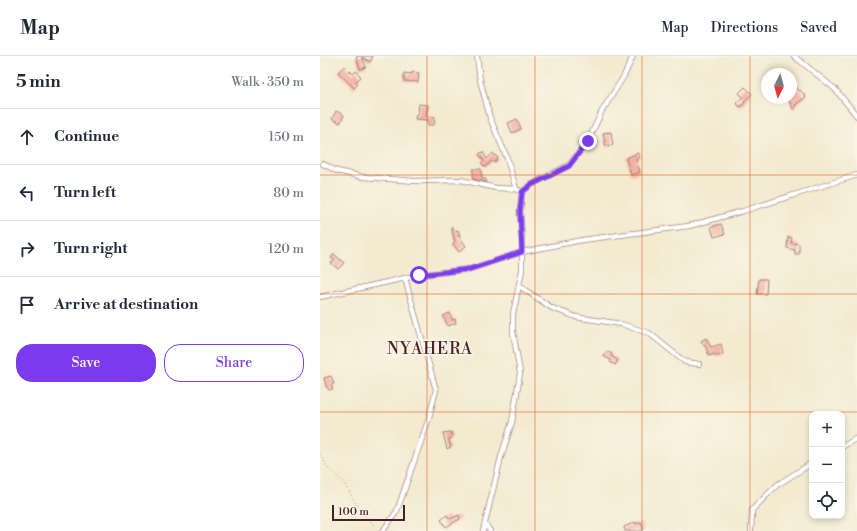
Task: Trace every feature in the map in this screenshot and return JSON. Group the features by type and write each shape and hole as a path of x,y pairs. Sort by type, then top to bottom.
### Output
{"street":[{"path":"477,56 480,80 490,118 507,158 516,188"},
{"path":"483,531 501,457 512,422 520,373 513,332 514,314 522,270 520,211 522,192 531,185 569,166 588,141 602,112 624,76 633,56"},
{"path":"794,56 835,89 857,116"},
{"path":"324,164 337,171 363,177 415,181 461,180 496,188 516,188 522,192"},
{"path":"320,297 419,275 470,269 522,252 582,240 688,226 743,211 857,175"},
{"path":"381,531 397,511 428,421 436,390 405,278"},
{"path":"520,286 552,308 570,315 621,324 649,333 685,362 699,364"},
{"path":"845,445 857,438"},
{"path":"751,531 752,510 777,485 809,465"},
{"path":"485,524 490,531"}],"path":[{"path":"320,454 328,468 344,483 365,516 381,531"}],"building":[{"path":"373,56 370,62 362,57 366,67 360,69 356,57"},
{"path":"345,66 353,74 356,71 361,77 355,82 358,84 354,88 338,72"},
{"path":"412,72 419,73 418,82 404,81 404,73 412,74"},
{"path":"745,87 752,94 740,107 736,103 743,97 739,93"},
{"path":"797,88 799,91 800,90 806,97 797,104"},
{"path":"419,104 428,105 426,116 435,117 434,125 428,125 428,120 415,119 416,114 418,114"},
{"path":"791,104 796,104 795,105 796,107 793,109"},
{"path":"336,111 344,115 340,123 332,119"},
{"path":"517,119 521,129 512,133 508,123"},
{"path":"611,132 613,145 606,147 603,133"},
{"path":"483,152 487,159 493,153 498,158 494,163 492,161 485,167 481,163 484,161 479,154"},
{"path":"638,153 640,157 636,160 640,172 631,175 626,158"},
{"path":"473,169 481,169 482,179 486,179 486,182 473,179"},
{"path":"721,224 725,234 714,237 711,227"},
{"path":"451,226 455,231 458,230 460,236 458,235 466,246 459,252 453,244 455,242"},
{"path":"788,237 792,238 791,243 799,244 799,254 795,254 795,250 787,248"},
{"path":"334,254 344,263 338,269 331,263 335,260 331,258"},
{"path":"759,279 767,279 766,294 757,294"},
{"path":"450,313 452,320 455,319 456,323 448,326 443,316"},
{"path":"706,338 711,347 721,344 723,354 709,356 705,345 704,346 701,341"},
{"path":"607,351 612,354 611,356 618,360 615,365 610,362 611,360 603,356"},
{"path":"331,376 334,384 331,385 333,389 329,390 326,386 324,378"},
{"path":"451,432 452,438 449,439 449,442 451,447 447,449 443,433"},
{"path":"447,515 450,519 459,515 460,519 446,527 441,520"},
{"path":"635,522 636,524 641,522 644,529 640,531 625,531 624,527"}],"district":[{"name":"NYAHERA","path":"430,348"}],"route":[{"path":"419,275 470,269 522,252 520,211 522,192 531,185 569,166 588,141"}]}
